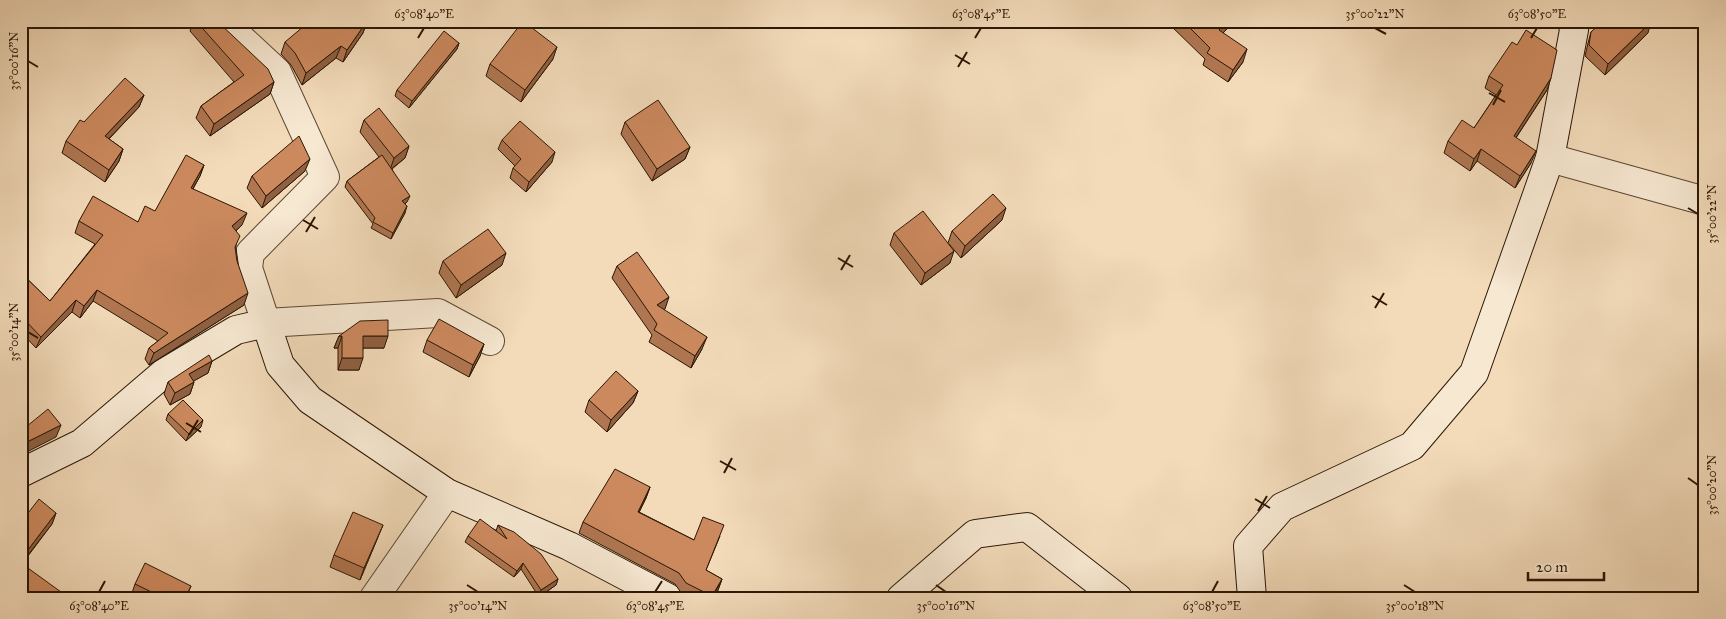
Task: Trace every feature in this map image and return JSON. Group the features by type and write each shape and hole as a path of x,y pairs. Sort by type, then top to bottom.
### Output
{"street":[{"path":"222,21 277,72 325,177 250,253 248,268 280,365 310,400 447,493 569,546 668,598"},
{"path":"1252,598 1248,546 1282,507 1412,446 1474,374 1550,158 1577,24"},
{"path":"1550,158 1705,201"},
{"path":"21,473 82,443 164,373 236,330 266,322 438,313 490,341"},
{"path":"374,598 447,493"},
{"path":"901,598 975,534 1027,527 1118,598"}],"building":[{"path":"196,21 217,21 268,69 274,82 214,124 201,106 244,75"},
{"path":"310,21 367,21 347,50 341,46 306,73 295,53 285,42"},
{"path":"523,21 557,47 525,90 490,64"},
{"path":"1183,21 1227,21 1219,30 1247,49 1233,70 1207,53 1210,48"},
{"path":"1603,21 1651,22 1608,64 1589,45 1591,32"},
{"path":"1526,30 1557,50 1551,78 1514,136 1536,151 1520,176 1481,149 1474,159 1448,141 1462,120 1474,128 1503,85 1489,76 1512,42 1517,45"},
{"path":"444,31 459,43 412,101 397,90"},
{"path":"125,78 144,95 105,136 123,149 109,170 66,141 80,120 84,122"},
{"path":"658,100 690,147 657,169 625,122"},
{"path":"379,108 409,146 394,158 364,120"},
{"path":"520,121 555,152 529,182 513,168 521,159 502,140"},
{"path":"299,136 310,159 266,196 252,176"},
{"path":"186,155 204,165 191,188 247,213 232,226 240,236 235,247 237,261 248,293 154,353 149,348 168,333 97,290 84,306 76,300 41,337 21,316 21,273 50,301 103,235 79,221 93,196 138,222 145,206 155,211"},
{"path":"382,155 410,196 402,201 407,206 393,233 373,222 375,218 347,181"},
{"path":"993,194 1006,208 965,246 952,231"},
{"path":"923,211 954,251 925,273 894,233"},
{"path":"488,229 506,253 461,285 443,261"},
{"path":"637,252 669,297 657,305 707,337 695,356 654,330 657,324 617,266"},
{"path":"439,319 484,344 473,365 427,340"},
{"path":"388,320 388,336 363,336 363,358 342,358 342,336 339,336 360,321"},
{"path":"209,355 212,361 189,374 194,382 175,393 168,382"},
{"path":"616,371 638,391 611,420 589,400"},
{"path":"183,400 203,420 189,434 168,414"},
{"path":"48,409 61,425 21,445 21,431"},
{"path":"615,469 650,487 638,512 694,540 703,517 724,525 706,570 722,579 712,596 686,583 679,573 583,522"},
{"path":"39,499 56,513 21,559 21,522"},
{"path":"353,512 383,525 364,568 334,555"},
{"path":"480,519 507,539 498,525 514,532 541,554 558,579 541,590 523,563 517,571 468,536"},
{"path":"21,563 61,592 57,598 35,598 21,588"},
{"path":"145,563 191,586 185,598 164,598 135,584"}]}
